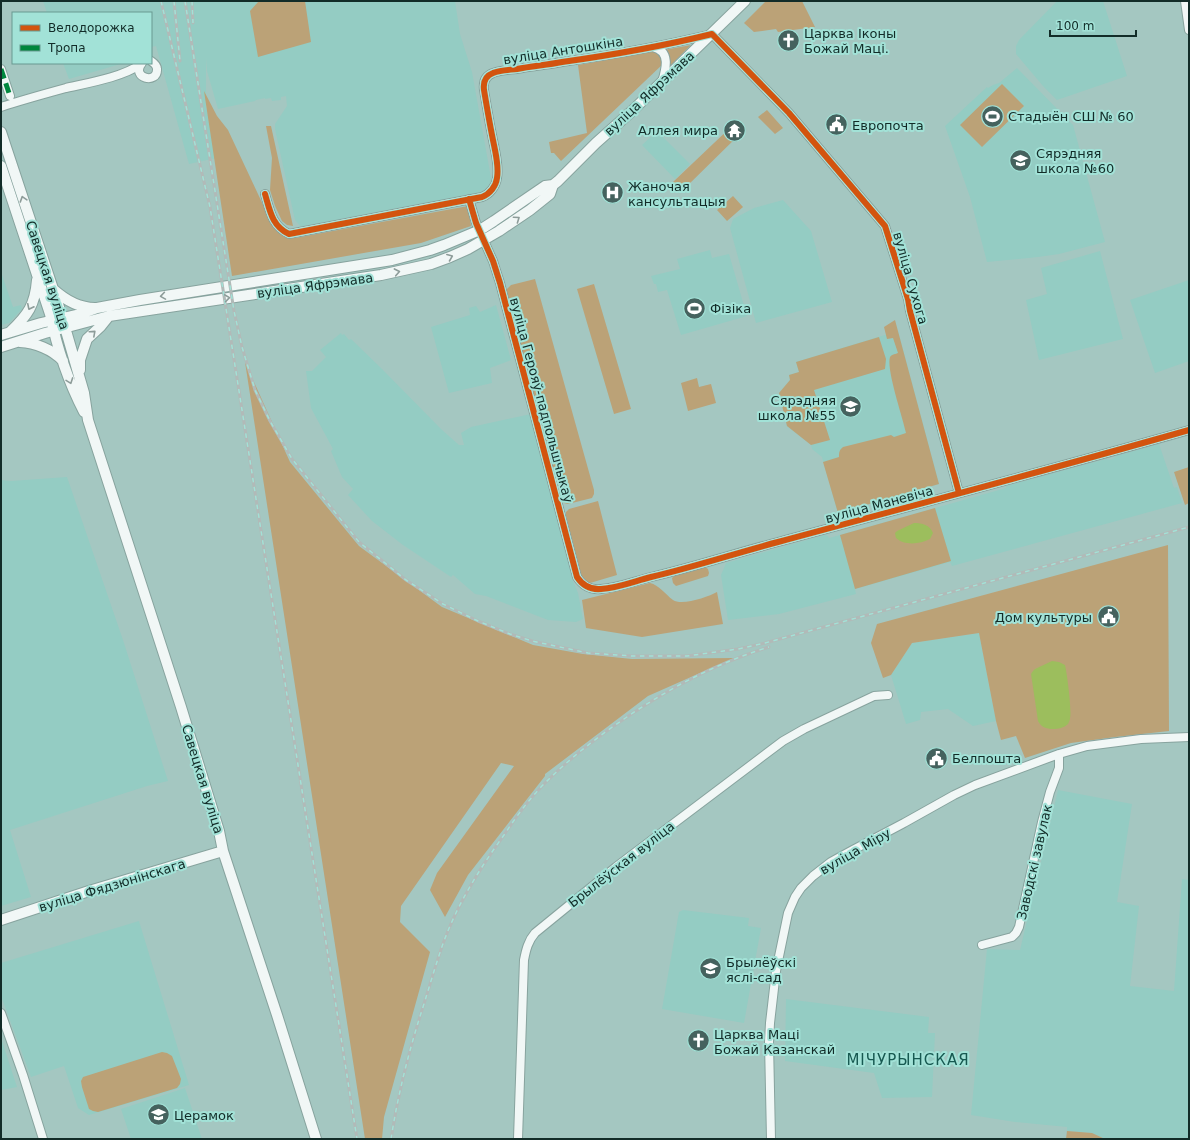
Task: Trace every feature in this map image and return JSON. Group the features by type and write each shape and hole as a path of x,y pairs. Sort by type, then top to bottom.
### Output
{"main road":[{"name":"вуліца Яфрэмава","path":"1,347 53,331 80,314 97,308 392,260 499,231 530,210 550,194 553,186 596,143 632,111 745,1"},
{"name":"Савецкая вуліца","path":"1,132 64,323 84,393 88,420"},
{"name":"Савецкая вуліца","path":"1,166 37,274 63,362 75,393 88,420 181,707 219,831 223,851 316,1139"},
{"name":"вуліца Яфрэмава","path":"5,334 51,321 64,323 188,303 348,280 414,268 431,264 468,249 482,235"},
{"path":"5,334 22,320 33,303 36,292 37,274"},
{"path":"53,289 73,303 91,308 97,308"},
{"path":"187,293 190,294 191,298 190,302 188,303"},
{"path":"80,380 80,360 87,339 109,316"},
{"path":"18,342 45,348 63,362"},
{"name":"вуліца Фядзюнінскага","path":"1,920 89,891 223,851"}],"street":[{"path":"1185,1 1189,30"},
{"name":"вуліца Антошкіна","path":"265,194 274,222 289,234 487,195 495,185 498,165 483,84 487,77 492,73 652,47 712,34"},
{"name":"вуліца Сухога","path":"712,34 789,113 885,226 908,299 959,493"},
{"path":"652,47 660,50 666,58 661,83"},
{"path":"123,73 142,76 149,79 156,74 155,64 152,62"},
{"path":"142,64 139,68 139,72 142,76"},
{"path":"1,107 37,95 123,73 142,64"},
{"path":"1,69 10,96"},
{"path":"469,199 482,235"},
{"name":"вуліца Герояў-падпольшчыкаў","path":"482,235 500,283 577,577"},
{"name":"вуліца Маневіча","path":"577,577 587,588 612,588 1189,430"},
{"name":"Брылёўская вуліца","path":"518,1139 524,960 531,937 616,867 783,741 874,696 888,695"},
{"name":"вуліца Міру","path":"771,1139 770,1023 776,972 786,922 791,907 801,888 813,876 831,862 975,785 1082,747 1141,739 1189,737"},
{"name":"Заводскі завулак","path":"982,945 1012,937 1019,927 1048,800 1059,768 1059,754"},
{"path":"1,1013 24,1075 43,1139"}],"shaded area":[{"path":"43,1 455,1 460,34 472,72 491,178 490,186 484,193 301,227 295,220 275,129 275,124 287,106 286,96 281,97 281,100 272,101 271,98 265,98 218,109 207,71 206,58 206,106 216,158 189,164 156,46 152,47 152,12 47,12"},
{"path":"259,1 305,1 311,42 258,57 250,11"},
{"path":"766,1 802,1 815,27 778,32 776,29 754,32 744,23"},
{"path":"1057,1 1103,1 1127,76 1057,100 1043,86 1016,54 1016,46 1019,40"},
{"path":"691,45 668,68 664,50"},
{"path":"656,51 664,63 561,161 554,153 551,153 549,142 587,133 578,65"},
{"path":"63,64 121,64 69,79"},
{"name":"Сярэдняя школа №60","path":"1017,68 1073,125 1105,242 1059,254 987,262 970,197 945,126 987,87 988,88 999,83"},
{"name":"Стадыён СШ № 60","path":"1002,84 1024,106 982,147 960,125"},
{"path":"204,91 217,116 228,130 273,226 279,233 295,238 468,206 471,226 421,243 232,276"},
{"path":"767,110 783,128 775,134 758,117"},
{"path":"734,124 742,132 682,191 673,182"},
{"path":"266,126 271,126 293,226 287,225 282,221 270,190 272,158"},
{"path":"657,131 690,164 675,179 642,145"},
{"path":"733,196 743,207 727,221 717,210"},
{"path":"783,200 811,231 832,302 756,323 730,228 733,219 754,208"},
{"path":"710,250 712,258 729,254 747,316 681,335 667,290 658,292 656,284 654,284 651,276 680,269 677,259"},
{"path":"1100,251 1123,339 1039,360 1026,300 1047,294 1041,268"},
{"path":"2,275 13,307 21,305 22,309 9,323 1,325 1,276"},
{"path":"535,279 594,490 592,498 568,504 561,500 506,290 511,285"},
{"path":"1189,280 1189,361 1155,373 1130,300"},
{"path":"594,284 631,409 614,414 577,289"},
{"path":"496,305 511,360 490,368 492,383 449,393 431,327 470,315 469,308 476,306 480,312"},
{"path":"895,320 939,484 838,513 823,462 839,457 840,450 843,447 891,435 894,437 906,433 889,363 890,357 898,353 893,338 887,339 884,327"},
{"name":"Сярэдняя школа №55","path":"898,331 939,484 838,513 822,457 812,449 811,445 787,426 779,393 790,380 789,375 799,372 796,362"},
{"path":"341,333 342,335 344,334 349,340 351,339 459,445 464,445 461,433 471,427 531,414 574,579 573,581 578,593 583,619 576,622 548,620 486,596 475,594 453,575 451,577 403,545 372,521 348,495 353,489 342,477 331,451 333,449 311,408 306,371 312,371 326,357 320,350"},
{"path":"879,337 886,359 885,369 814,390 830,440 811,445 787,426 779,393 790,380 789,375 799,372 796,362"},
{"path":"245,362 290,462 359,546 442,607 533,645 583,654 632,659 734,658 648,696 545,774 545,776 468,875 445,917 430,890 437,873 514,766 501,763 401,906 400,922 430,952 384,1117 382,1139 365,1139"},
{"path":"697,378 699,387 711,384 716,403 688,411 681,383"},
{"path":"1159,444 1174,488 1177,487 1182,503 952,566 950,562 855,589 856,594 779,614 728,620 721,575 726,563 825,535 829,538 840,535 1006,488 1006,486 1106,459 1109,460 1116,456"},
{"path":"1189,467 1189,503 1185,505 1174,472"},
{"path":"67,477 123,640 168,781 147,786 10,830 31,897 1,906 1,480 11,481"},
{"path":"598,501 617,575 590,583 582,578 566,512 569,509"},
{"path":"935,508 951,561 855,589 840,535"},
{"path":"914,523 923,524 932,530 933,533 930,539 922,542 908,543 900,541 896,538 895,533 897,531"},
{"path":"1168,545 1169,731 1071,743 1025,758 1016,736 1001,740 979,633 912,643 891,675 883,678 871,643 877,624"},
{"path":"705,567 708,569 708,576 676,586 673,583 672,578 675,575"},
{"path":"650,583 677,602 695,600 717,592 723,624 642,637 586,628 582,600"},
{"path":"979,633 996,721 973,726 948,709 921,712 920,720 906,724 891,675 912,643"},
{"path":"1052,661 1065,665 1068,683 1070,719 1068,724 1063,727 1048,729 1041,725 1038,721 1031,674 1035,669"},
{"path":"1058,790 1132,804 1117,902 1139,906 1130,986 1174,991 1182,879 1189,880 1189,1139 1105,1139 1092,1133 1067,1131 1067,1127 1015,1122 971,1115 987,949 1020,950"},
{"name":"Брылёўскі яслі-сад","path":"683,910 749,918 748,926 761,928 744,1023 662,1009 679,912"},
{"path":"139,921 189,1085 89,1115 78,1108 64,1066 31,1077 1,996 1,963"},
{"path":"786,999 929,1017 928,1033 935,1033 932,1097 882,1098 874,1073 785,1061"},
{"path":"1,1038 17,1087 1,1090"},
{"path":"162,1052 172,1056 181,1079 177,1088 98,1112 89,1109 82,1087 81,1081 83,1077"},
{"name":"Церамок","path":"185,1088 202,1139 131,1139 121,1109"},
{"path":"1067,1131 1092,1133 1105,1139 1066,1139"}],"railway":[{"path":"161,1 210,207 357,1139"},
{"path":"174,1 180,61"},
{"path":"185,1 234,311 242,347 255,390 270,421 292,459 359,542 406,580 443,604 478,621 510,634 532,641 588,653 632,656 687,656 738,649 765,643 1189,527"},
{"path":"192,1 193,23"},
{"path":"391,1139 404,1072 444,941 456,913 478,873 523,808 545,783 573,757 641,708 694,677 750,653 769,647"}],"marked path":[{"path":"1,69 10,96"}],"cycle path":[{"path":"265,194 272,217 279,227 289,234 482,197 488,194 494,187 498,174 484,90 484,82 488,76 502,71 619,53 712,34 789,113 885,226 908,299 959,493"},
{"path":"469,199 476,223 493,261 500,283 577,577 584,585 590,588 601,589 620,586 1189,430"}],"place":[{"name":"Царква Іконы Божай Маці.","path":"788,40"},
{"name":"Стадыён СШ № 60","path":"992,116"},
{"name":"Европочта","path":"836,125"},
{"name":"Аллея мира","path":"734,130"},
{"name":"Сярэдняя школа №60","path":"1020,160"},
{"name":"Жаночая кансультацыя","path":"612,193"},
{"name":"Фізіка","path":"695,308"},
{"name":"Сярэдняя школа №55","path":"851,407"},
{"name":"Дом культуры","path":"1108,617"},
{"name":"Белпошта","path":"936,758"},
{"name":"Брылёўскі яслі-сад","path":"711,969"},
{"name":"Царква Маці Божай Казанскай","path":"699,1041"},
{"name":"Церамок","path":"159,1115"}],"district":[{"name":"МІЧУРЫНСКАЯ","path":"908,1060"}]}
